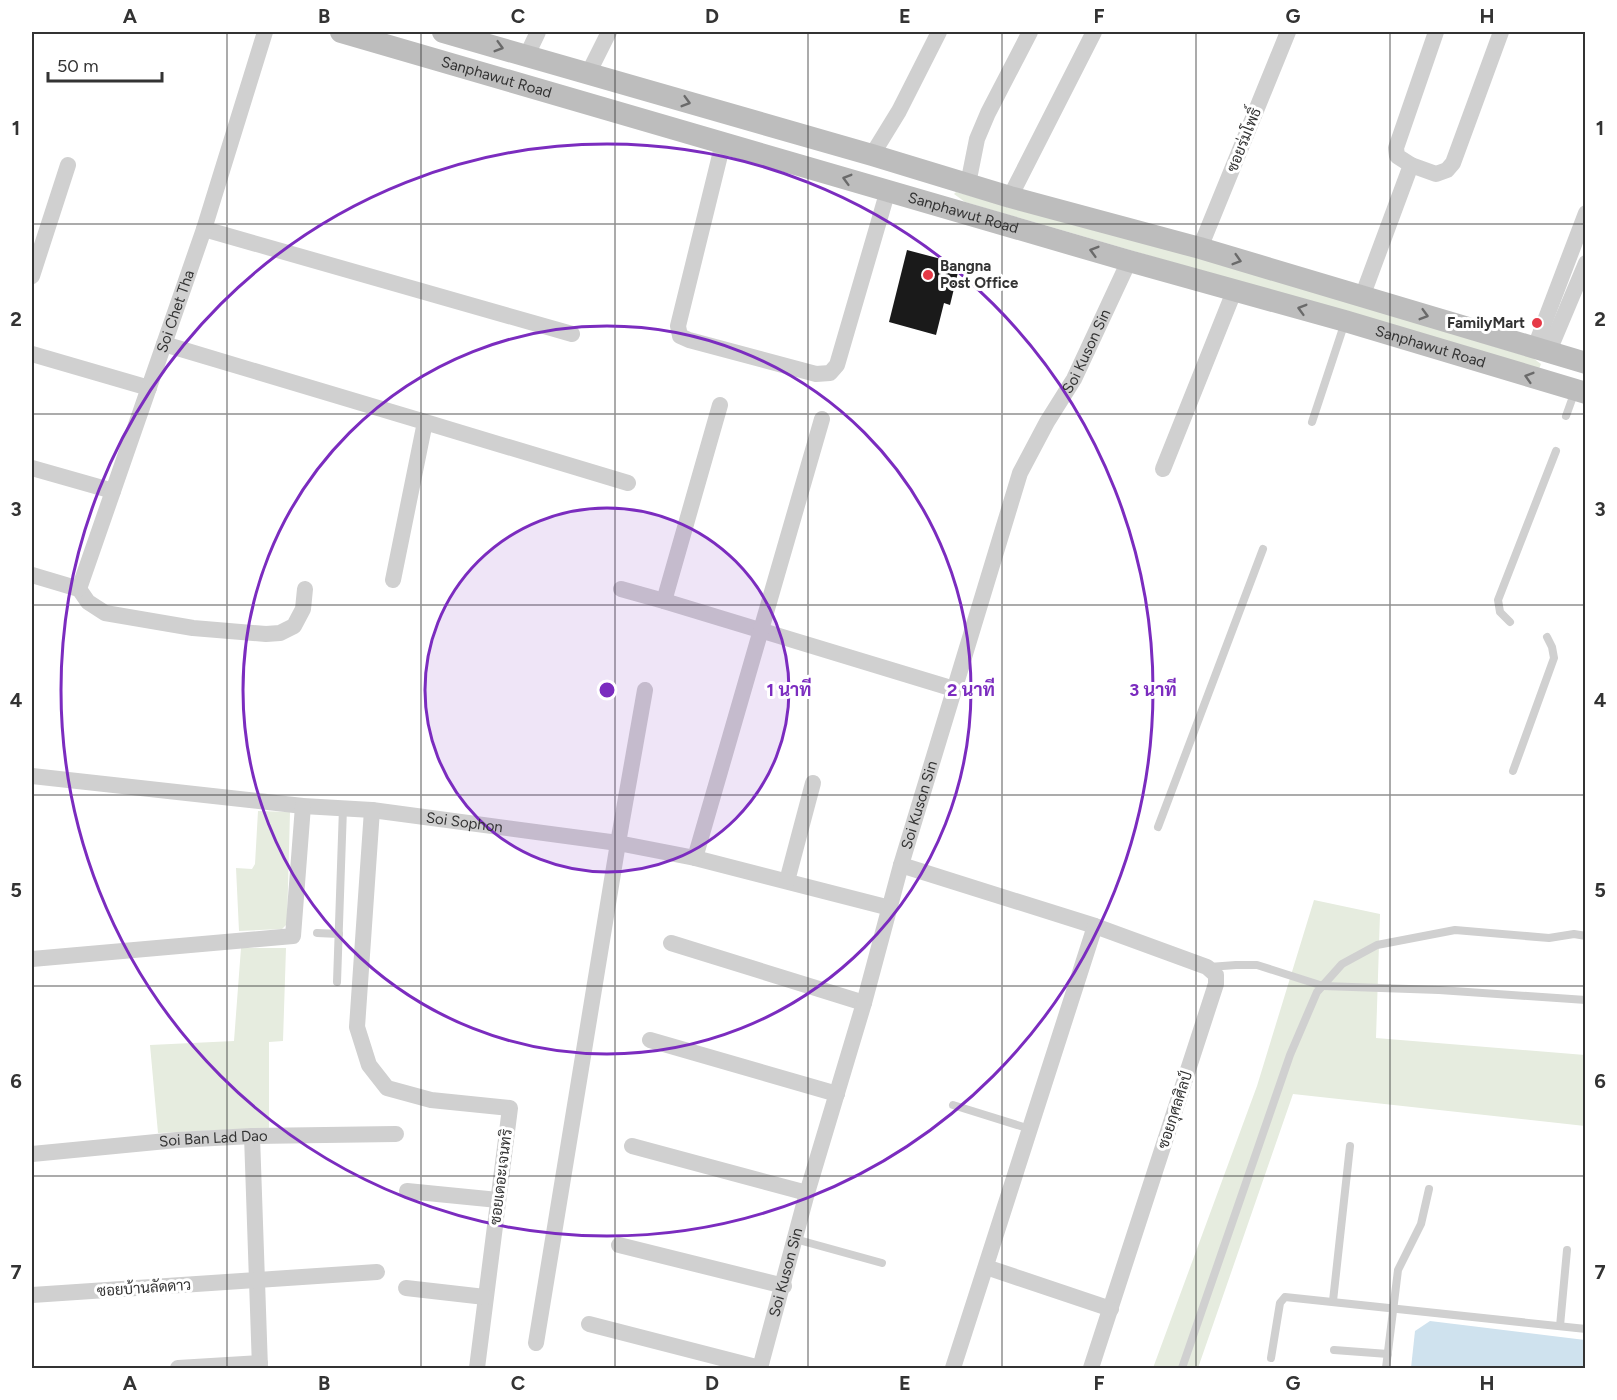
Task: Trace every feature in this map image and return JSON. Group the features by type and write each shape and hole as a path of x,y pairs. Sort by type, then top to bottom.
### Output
{"main road":[{"name":"Sanphawut Road","path":"341,32 1128,261 1235,289 1580,392"},
{"name":"Sanphawut Road","path":"443,32 929,171 1010,197 1200,248 1584,362"},
{"path":"922,201 929,171"},
{"path":"1580,392 1584,362"}],"street":[{"name":"Soi Chet Tha","path":"79,590 204,229 265,32"},
{"path":"527,55 538,32"},
{"path":"588,74 609,32"},
{"path":"872,155 899,111 939,32"},
{"path":"968,184 977,139 1030,32"},
{"path":"1010,197 1094,32"},
{"name":"ซอยร่มโพธิ์","path":"1200,248 1288,32"},
{"path":"1436,32 1395,148 1397,156 1403,162 1436,174 1447,170 1453,163 1501,32"},
{"path":"723,143 678,326 680,336 689,340 816,374 830,373 837,365 888,190"},
{"path":"32,276 68,165"},
{"path":"1362,297 1411,165"},
{"path":"1542,349 1586,213"},
{"path":"204,229 572,334"},
{"name":"Soi Kuson Sin","path":"760,1368 807,1193 864,1003 901,865 1020,472 1074,379 1128,261"},
{"path":"1542,349 1586,262"},
{"path":"1163,469 1235,289"},
{"path":"164,344 628,483"},
{"path":"32,354 149,388"},
{"path":"664,601 720,405"},
{"path":"695,858 822,419"},
{"path":"393,580 425,422"},
{"path":"32,468 113,491"},
{"path":"32,575 79,590 88,602 105,613 193,628 266,634 280,633 294,626 303,609 305,589"},
{"path":"621,589 954,689"},
{"path":"536,1343 645,690"},
{"name":"Soi Sophon","path":"32,776 303,806 372,810 618,843 695,858 890,908"},
{"path":"787,881 813,783"},
{"path":"32,959 293,936 303,806"},
{"name":"ซอยเดอะเจนทริ","path":"372,810 357,1027 369,1065 387,1088 431,1100 510,1108 477,1368"},
{"path":"901,865 1095,926 1207,967"},
{"path":"953,1368 1095,926"},
{"path":"670,943 864,1003"},
{"name":"ซอยกุศลศิลป์","path":"1091,1368 1216,984 1215,975 1207,967"},
{"path":"650,1040 837,1094"},
{"name":"Soi Ban Lad Dao","path":"32,1154 177,1140 252,1136 396,1134"},
{"path":"178,1368 260,1366 252,1136"},
{"path":"632,1146 807,1193"},
{"path":"407,1191 498,1200"},
{"path":"619,1245 783,1286"},
{"path":"986,1267 1111,1309"},
{"name":"ซอยบ้านลัดดาว","path":"32,1295 377,1272"},
{"path":"406,1288 485,1297"},
{"path":"589,1324 760,1368"}],"lane":[{"path":"1312,423 1345,321"},
{"path":"1566,416 1580,392"},
{"path":"1510,622 1500,612 1498,600 1556,451"},
{"path":"1158,827 1263,549"},
{"path":"1513,771 1554,658 1547,636"},
{"path":"337,982 343,808"},
{"path":"1182,1368 1290,1055 1317,992 1342,964 1377,945 1455,930 1549,938 1574,934 1586,936"},
{"path":"317,933 339,934"},
{"path":"1207,967 1257,966 1323,986 1439,990 1586,1000"},
{"path":"953,1105 1030,1130"},
{"path":"1333,1301 1350,1146"},
{"path":"1386,1368 1398,1270 1421,1224 1429,1189"},
{"path":"795,1239 882,1263"},
{"path":"1560,1326 1567,1250"},
{"path":"1271,1358 1280,1303 1285,1297 1586,1329"},
{"path":"1334,1350 1388,1354"}],"shaded area":[{"path":"956,192 1194,256 1533,358 1541,364 1539,369 965,202 954,194"},
{"path":"258,811 290,812 287,924 282,929 239,931 236,868 252,869 255,864"},
{"path":"1314,900 1380,914 1376,1038 1585,1055 1585,1126 1293,1094 1198,1368 1153,1368 1257,1086"},
{"path":"241,948 286,948 283,1041 269,1042 269,1128 158,1133 150,1045 234,1041"}],"water":[{"path":"1430,1321 1585,1340 1585,1368 1411,1368 1415,1331"}],"building":[{"path":"907,250 960,264 950,305 944,303 936,335 889,322"}],"place":[{"name":"Bangna Post Office","path":"928,275"},
{"name":"FamilyMart","path":"1537,323"}]}
